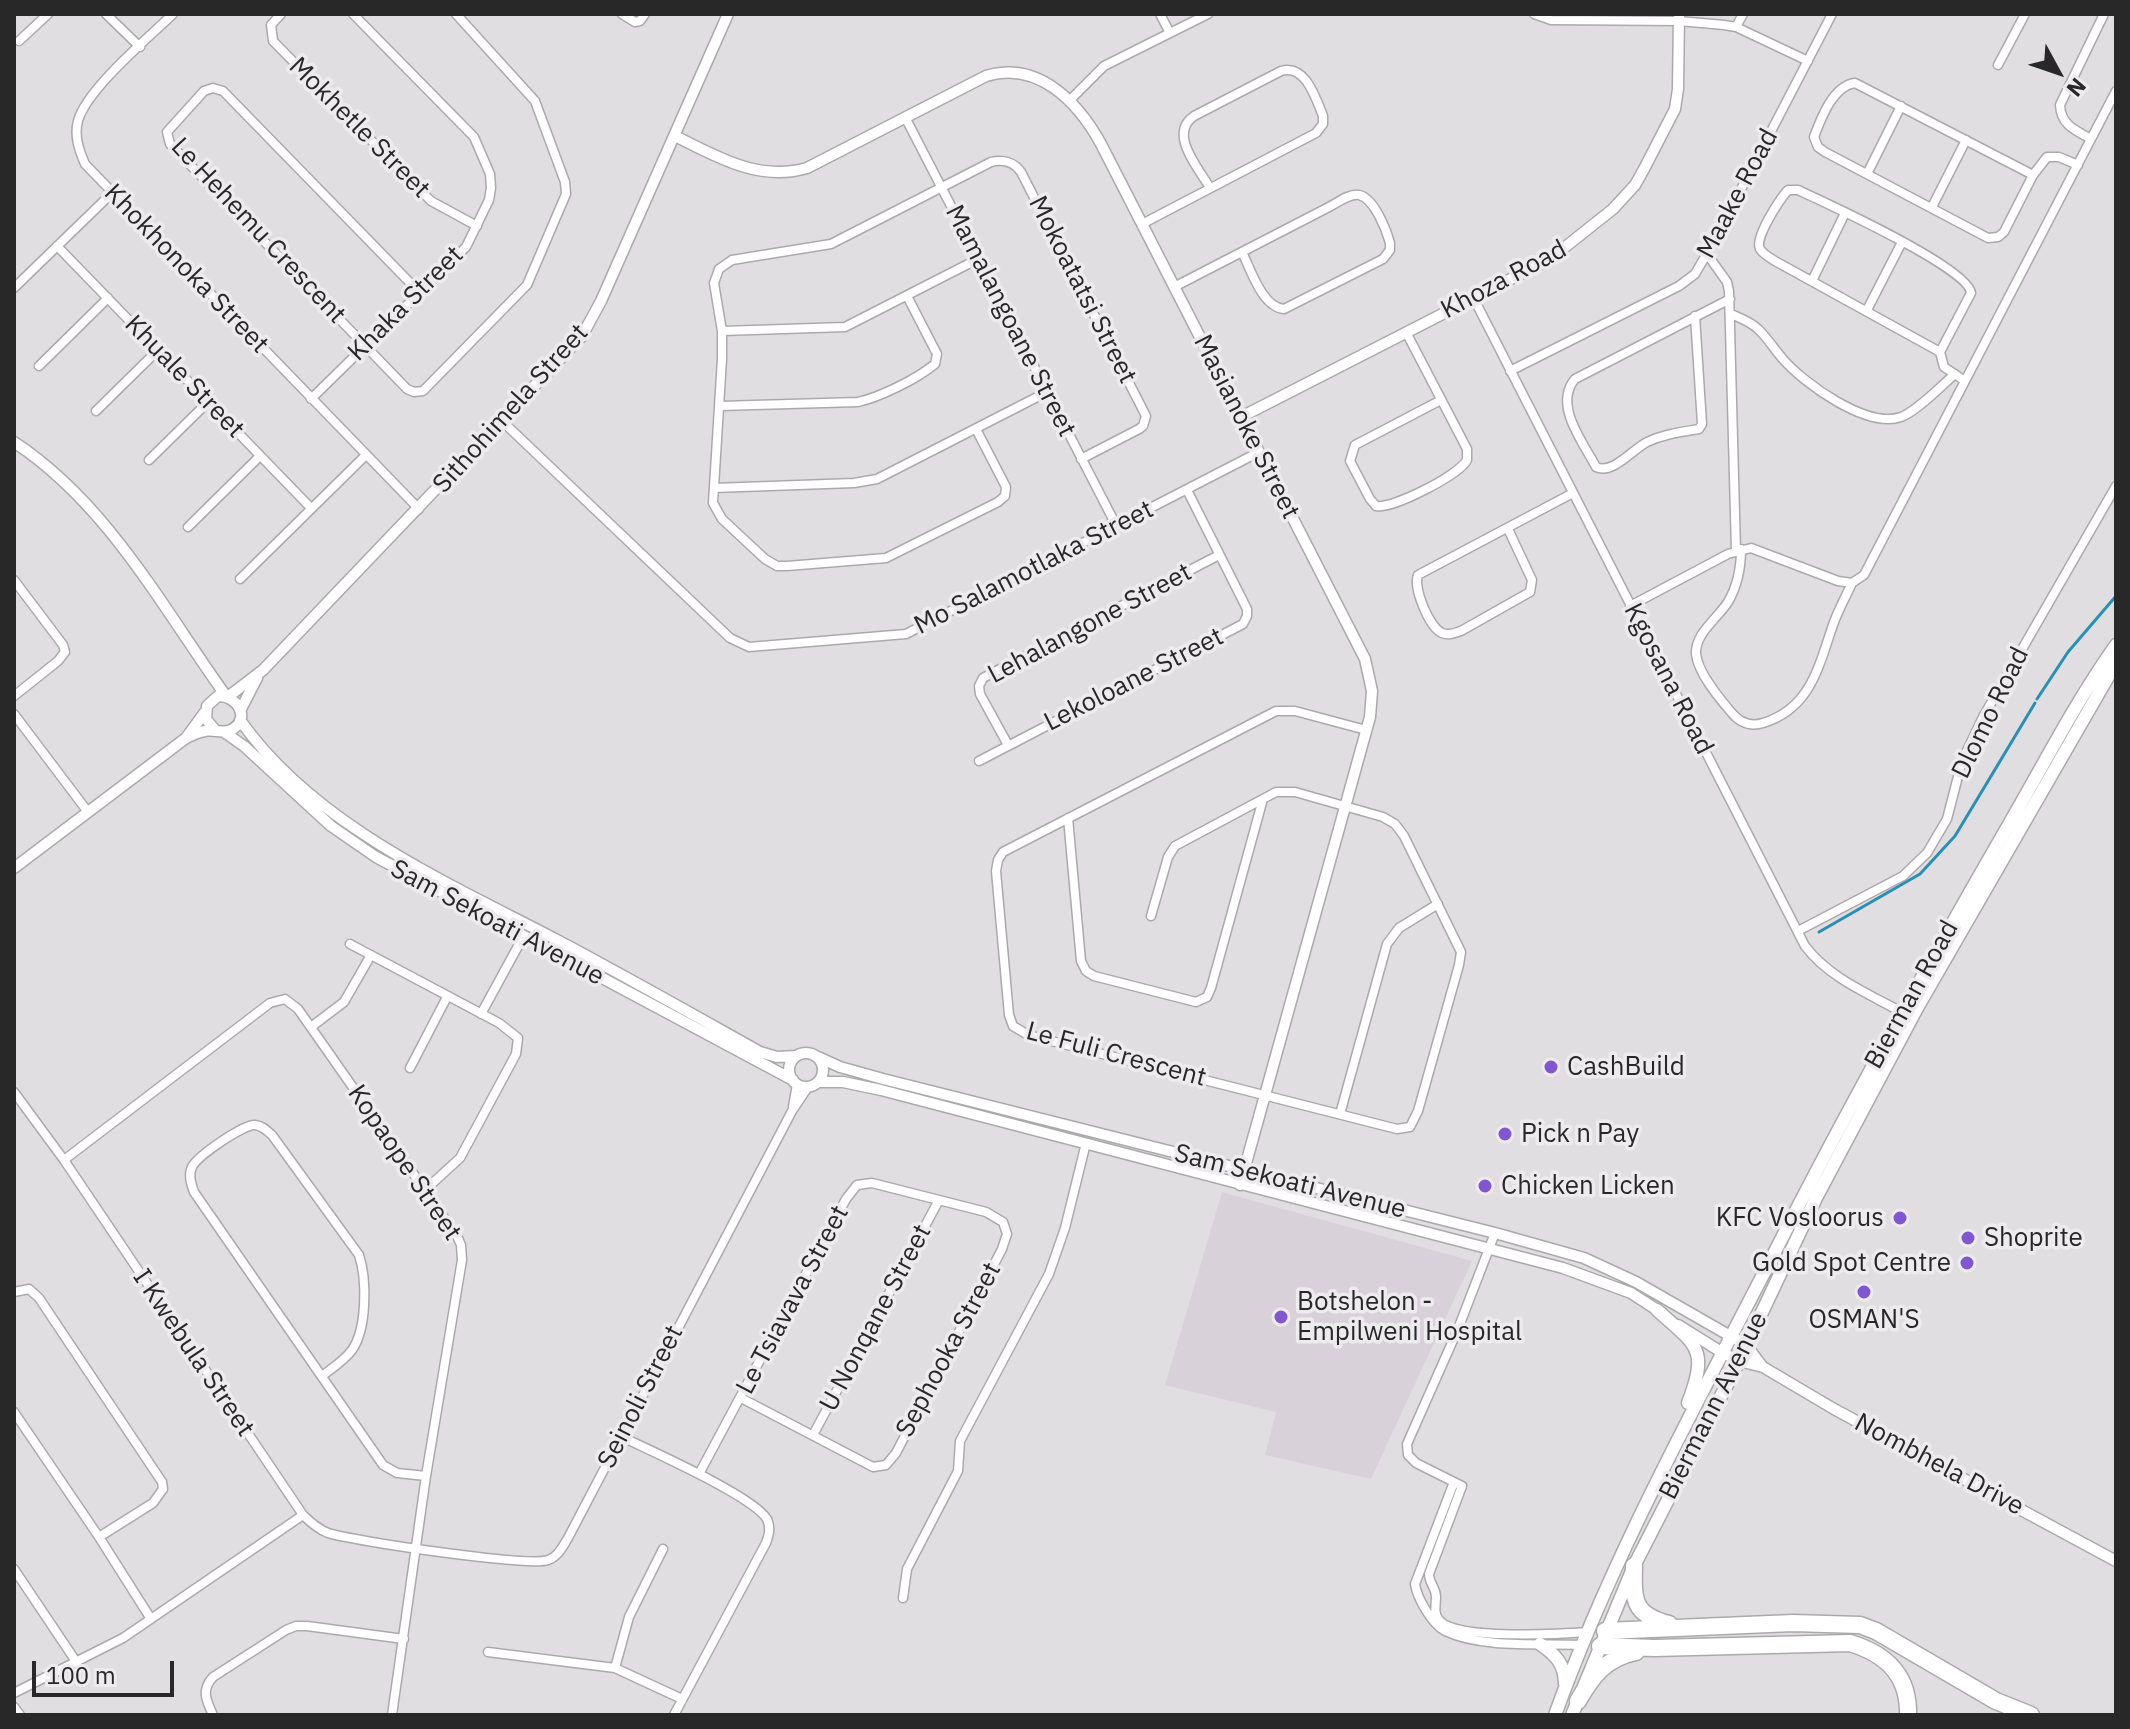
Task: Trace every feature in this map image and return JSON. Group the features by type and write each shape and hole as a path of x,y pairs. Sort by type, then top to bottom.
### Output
{"highway":[{"path":"1634,1566 1634,1596 1645,1615 1653,1620 1691,1628"},
{"path":"1603,1638 1691,1628 1793,1623 1860,1625 1876,1631 1996,1701 2031,1715"},
{"path":"1603,1638 1654,1648"},
{"path":"1575,1708 1603,1665 1628,1654 1654,1648 1850,1643 1869,1649 1887,1660 1899,1674 1907,1691 1908,1715"}],"main road":[{"name":"Bierman Road","path":"1723,1353 1906,1014 2116,645"},
{"name":"Bierman Road","path":"1906,1014 2116,663"},
{"name":"Biermann Avenue","path":"1575,1708 1634,1566 1739,1361 1906,1014"},
{"path":"1657,1310 1686,1335 1698,1354 1700,1371 1688,1403 1685,1422"},
{"name":"Biermann Avenue","path":"1555,1715 1584,1639 1685,1422 1723,1353"},
{"path":"1540,1644 1552,1651 1563,1666 1565,1687"}],"street":[{"path":"19,41 48,14"},
{"path":"106,14 140,47"},
{"name":"Khokhonoka Street","path":"173,14 89,99 77,123 77,140 85,164 419,509"},
{"name":"Mokhetle Street","path":"281,14 271,25 273,41 424,195 442,210 477,226"},
{"name":"Khaka Street","path":"311,399 466,247 489,200 491,184 477,141 353,14"},
{"path":"365,345 407,389 414,392 426,389 527,285 566,198 565,182 535,101 456,14"},
{"path":"622,14 632,22 640,21 645,14"},
{"name":"Sithohimela Street","path":"228,696 263,670 567,353 591,322 728,14"},
{"path":"1160,14 1170,33"},
{"path":"1070,100 1104,66 1208,14"},
{"path":"1534,14 1551,20 1679,18 1736,27 1808,61"},
{"path":"1736,27 1743,14"},
{"name":"Maake Road","path":"1510,371 1679,286 1695,274 1832,14"},
{"path":"1998,65 2025,14"},
{"path":"2091,139 2067,125 2060,105 2104,14"},
{"name":"Khoza Road","path":"1241,417 1560,253 1613,209 1635,185 1660,143 1675,109 1679,18"},
{"path":"1142,224 1310,137 1321,128 1323,116 1300,72 1292,68 1281,71 1186,123 1182,133 1184,143 1210,188"},
{"name":"Masianoke Street","path":"675,136 748,169 785,173 807,168 986,76 1003,72 1033,77 1051,85 1087,119 1368,666 1372,699 1366,730 1240,1185"},
{"path":"2033,175 1851,83 1835,95 1814,137 1818,147 1988,238 1994,238 2006,228 2044,160 2053,156 2078,165"},
{"name":"Le Hehemu Crescent","path":"365,345 170,144 167,136 170,126 204,91 213,88 225,93 420,293"},
{"path":"1707,254 1727,282 1730,299 1741,567 1733,592 1700,638 1696,653 1702,670 1733,715 1745,723 1758,725 1778,717 1803,695 1821,667 1835,619 1852,583 1869,567 2116,91"},
{"path":"1867,174 1901,106"},
{"name":"Mamalangoane Street","path":"905,117 1116,525"},
{"path":"1932,207 1966,140"},
{"name":"Mokoatatsi Street","path":"941,186 999,160 1018,168 1139,399 1146,416 1143,426 1081,459"},
{"path":"941,186 831,244 726,262 716,273 714,283 722,331 713,503 718,514 771,564 787,566 886,558 1005,496 1004,481 976,429"},
{"path":"1940,352 1765,255 1759,247 1761,234 1780,200 1792,189 1845,213 1953,271 1970,287 1967,301 1940,352 1942,365 1965,381"},
{"path":"14,288 112,193"},
{"path":"1174,287 1242,252 1292,227 1347,198 1359,195 1368,200 1381,222 1388,235 1390,250 1379,262 1295,305 1280,309 1268,301 1242,252"},
{"path":"1812,281 1845,213"},
{"path":"1867,310 1902,242"},
{"name":"Khuale Street","path":"57,246 311,508"},
{"path":"722,331 841,328 978,259"},
{"path":"720,406 858,402 923,373 935,364 937,354 907,296"},
{"name":"Kgosana Road","path":"1473,297 1805,946 1824,967 1906,1014"},
{"path":"39,366 108,298"},
{"path":"1695,316 1702,424 1699,429 1671,433 1648,442 1610,468 1602,470 1596,467 1571,419 1565,398 1570,385 1575,379 1695,316 1730,299"},
{"path":"1731,314 1757,328 1783,360 1814,387 1851,409 1870,416 1892,419 1903,416 1955,374"},
{"path":"1406,332 1467,449 1464,465 1457,472 1396,503 1376,506 1350,461 1352,450 1361,440 1441,400"},
{"path":"96,411 158,350"},
{"path":"714,488 869,482 1047,392"},
{"path":"149,460 208,402"},
{"name":"Mo Salamotlaka Street","path":"502,421 730,638 749,647 906,634 1259,452"},
{"path":"14,442 57,474 97,515 211,675 238,704 240,715 232,729 186,738"},
{"path":"240,579 366,455"},
{"path":"188,527 260,456"},
{"name":"Dlomo Road","path":"1798,931 1903,876 1927,853 1947,819 1962,761 1983,717 2116,486"},
{"name":"Lekoloane Street","path":"979,761 1243,624 1247,609 1187,490"},
{"path":"1508,529 1532,580 1530,592 1461,631 1450,634 1441,632 1434,625 1416,589 1418,575 1573,493"},
{"path":"1630,606 1739,550 1761,549 1838,581 1852,583"},
{"name":"Lehalangone Street","path":"1008,745 980,694 979,686 983,678 1219,555"},
{"path":"14,580 63,645 65,652 14,696"},
{"name":"Sithohimela Street","path":"240,715 245,697 263,670"},
{"path":"14,868 186,738 211,700 211,675"},
{"path":"211,700 228,696"},
{"name":"Le Fuli Crescent","path":"1263,799 1286,791 1383,817 1395,824 1458,943 1460,958 1416,1119 1410,1127 1403,1130 1028,1035 1013,1026 1009,1015 996,871 998,860 1009,849 1276,711 1295,711 1366,730"},
{"path":"205,712 207,723 220,731"},
{"path":"14,714 88,812"},
{"name":"Sam Sekoati Avenue","path":"240,715 252,737 286,772 375,842 760,1052 777,1057 796,1056"},
{"name":"Sam Sekoati Avenue","path":"220,731 244,746 305,805 353,842 523,937 804,1083 843,1082 881,1090 1580,1273 1631,1293 1739,1361"},
{"path":"1068,818 1081,961 1086,971 1094,976 1196,1002 1209,993 1263,799"},
{"path":"1151,916 1168,857 1175,846 1263,799"},
{"path":"1340,1114 1387,944 1399,928 1438,904"},
{"path":"481,1014 523,937"},
{"path":"350,944 481,1014 518,1038 519,1048 460,1158 425,1190"},
{"path":"311,1027 344,1002 371,955"},
{"path":"410,1068 447,997"},
{"name":"Kopaope Street","path":"64,1160 270,1003 281,999 292,1003 311,1027 457,1236 462,1260 426,1476 392,1715"},
{"path":"805,1052 818,1057 823,1067 804,1083 789,1067 796,1056 805,1052"},
{"name":"Sam Sekoati Avenue","path":"818,1057 840,1067 883,1079 1584,1258 1618,1273 1746,1345"},
{"name":"Seinoli Street","path":"416,1547 475,1556 549,1560 557,1555 804,1083"},
{"name":"I Kwebula Street","path":"14,1092 64,1160 303,1515 331,1534 416,1547"},
{"path":"322,1376 342,1361 356,1342 365,1272 359,1255 272,1135 263,1127 252,1125 242,1128 196,1161 191,1168 191,1184 322,1376 383,1465 397,1473 426,1476"},
{"path":"903,1598 907,1569 958,1471 960,1441 1049,1274 1065,1228 1086,1143"},
{"name":"Le Tsiavava Street","path":"699,1474 853,1188 861,1183 872,1183 993,1214 1007,1228"},
{"name":"U Nonqane Street","path":"813,1435 939,1200"},
{"name":"Sephooka Street","path":"813,1435 873,1467 882,1467 896,1453 1006,1242 1007,1228"},
{"path":"1458,1484 1410,1459 1407,1444 1458,1329 1495,1233"},
{"path":"14,1292 29,1289 39,1298 162,1482 163,1489 153,1503 99,1537"},
{"name":"Nombhela Drive","path":"1746,1345 1763,1367"},
{"name":"Nombhela Drive","path":"1739,1361 1763,1367 1874,1431 2116,1561"},
{"path":"741,1398 813,1435"},
{"path":"14,1412 151,1619"},
{"path":"620,1436 699,1474 759,1510 769,1525 770,1534 674,1715"},
{"path":"1458,1484 1429,1574 1438,1618 1444,1624 1476,1632 1603,1638"},
{"path":"1458,1484 1416,1578 1416,1593 1436,1624 1446,1631 1503,1643 1540,1644 1603,1638"},
{"path":"14,1693 77,1663 151,1619 303,1515"},
{"path":"615,1668 629,1617 663,1549"},
{"path":"14,1569 77,1663"},
{"path":"213,1715 205,1692 213,1677 296,1626 404,1639"},
{"path":"488,1652 615,1668 682,1699"},
{"path":"14,1707 20,1715"}],"shaded area":[{"path":"1222,1192 1472,1261 1371,1479 1265,1455 1276,1412 1165,1385"}],"waterway":[{"path":"2037,699 2068,652 2116,596"},
{"path":"1819,932 1920,874 1955,836 2035,703"}],"place":[{"name":"CashBuild","path":"1551,1067"},
{"name":"Pick n Pay","path":"1505,1134"},
{"name":"Chicken Licken","path":"1485,1186"},
{"name":"KFC Vosloorus","path":"1900,1218"},
{"name":"Shoprite","path":"1968,1238"},
{"name":"Gold Spot Centre","path":"1967,1263"},
{"name":"OSMAN'S","path":"1864,1292"},
{"name":"Botshelon - Empilweni Hospital","path":"1281,1317"}]}
